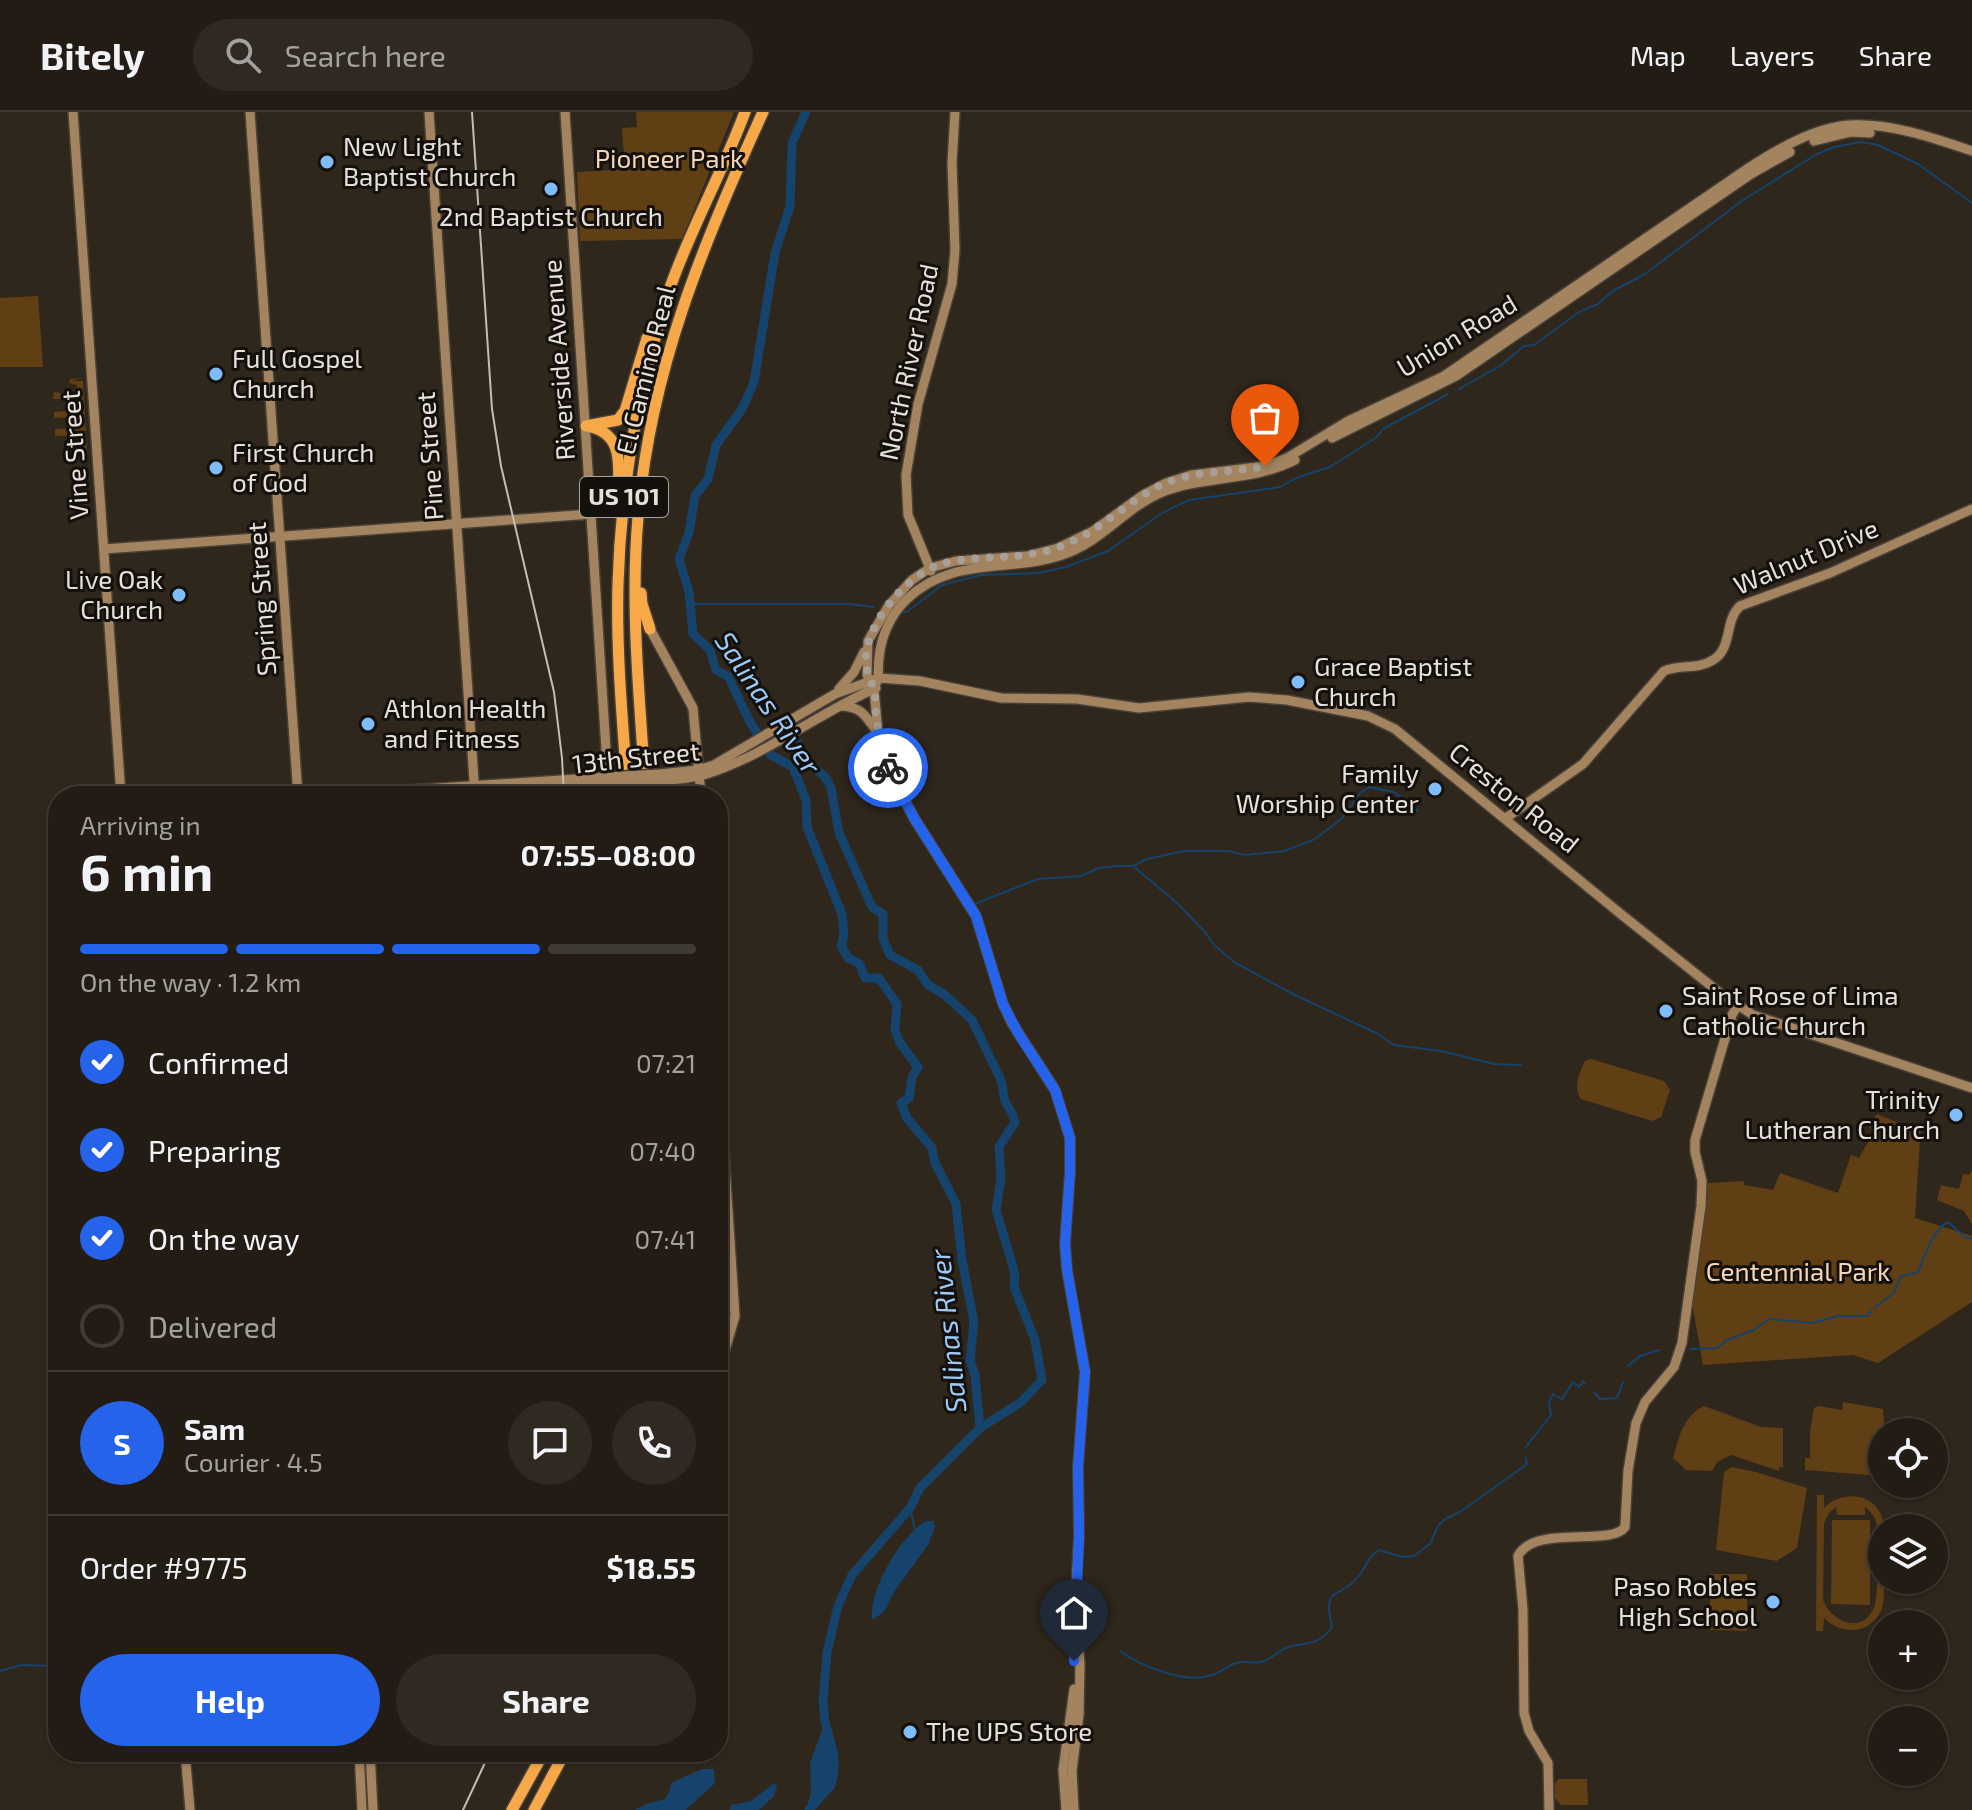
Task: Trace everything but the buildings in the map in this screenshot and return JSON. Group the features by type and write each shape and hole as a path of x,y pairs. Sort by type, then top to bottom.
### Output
{"highway":[{"name":"El Camino Real","path":"628,786 618,587 623,511 638,406 665,304 701,209 745,112"},
{"name":"El Camino Real","path":"645,786 635,621 638,517 653,414 675,329 707,237 763,112"},
{"path":"586,426 618,420 625,411 669,277 694,216 701,209"},
{"path":"586,426 607,434 617,450 619,479 614,563 618,587"},
{"path":"638,517 642,604 650,629"},
{"path":"511,1810 533,1762"},
{"path":"511,1810 538,1762"},
{"path":"534,1810 560,1762"}],"main road":[{"name":"Vine Street","path":"73,112 120,786"},
{"name":"Spring Street","path":"250,112 297,786"},
{"name":"Pine Street","path":"429,112 474,786"},
{"name":"Riverside Avenue","path":"565,112 608,786"},
{"name":"North River Road","path":"932,573 908,515 906,475 916,415 952,284 955,250 952,163 955,112"},
{"name":"Union Road","path":"932,573 1019,565 1063,554 1102,535 1157,495 1206,480 1264,473 1290,463 1357,423 1448,381 1760,168 1816,140 1860,132 1943,142 1972,151"},
{"name":"Walnut Drive","path":"1506,818 1583,764 1664,671 1699,666 1717,658 1727,642 1733,613 1740,606 1830,573 1972,509"},
{"path":"104,549 592,514"},
{"path":"833,695 854,672 889,605 899,593 932,573"},
{"path":"932,573 890,620 881,646 874,682 878,733 898,791 976,916 1003,1004 1055,1090 1070,1138 1066,1257 1085,1372 1078,1467 1077,1626 1080,1664 1079,1715 1072,1771 1074,1810"},
{"path":"650,629 693,708 700,786"},
{"path":"868,641 866,660 874,682"},
{"name":"Creston Road","path":"874,682 920,681 1001,698 1077,699 1139,708 1249,697 1287,700 1368,716 1395,729 1738,1005 1770,1023 1972,1088"},
{"path":"833,695 874,682"},
{"name":"13th Street","path":"535,786 699,773 837,706 874,682"},
{"name":"13th Street","path":"728,759 833,695"},
{"path":"837,706 854,707 861,711 878,733"},
{"path":"697,750 707,758 728,759"},
{"path":"1549,1810 1548,1763 1529,1731 1524,1713 1523,1609 1518,1556 1523,1548 1545,1541 1568,1536 1612,1536 1622,1532 1625,1527 1628,1471 1636,1423 1645,1402 1674,1367 1682,1343 1701,1206 1702,1181 1695,1140 1732,1015 1738,1005"},
{"path":"728,1212 734,1304 733,1328 728,1341"},
{"path":"1066,1810 1063,1770 1072,1713 1074,1632 1077,1626"},
{"path":"186,1762 190,1810"},
{"path":"360,1762 362,1810"},
{"path":"371,1762 373,1810"}],"green space":[{"name":"Pioneer Park","path":"636,112 734,112 682,239 580,241 577,172 625,169 622,128 637,127"},
{"path":"38,296 43,367 0,367 0,298"},
{"path":"83,378 72,381 83,381 87,451 74,452 75,446 81,445 80,435 55,436 55,429 80,428 79,417 54,418 54,412 78,410 78,399 53,399 54,392 76,395 77,385 69,383 70,379"},
{"path":"1591,1059 1664,1081 1670,1090 1661,1117 1652,1121 1581,1099 1577,1090 1579,1075 1585,1061"},
{"name":"Centennial Park","path":"1877,1114 1908,1127 1921,1126 1915,1218 1972,1236 1972,1302 1878,1363 1853,1355 1703,1365 1689,1286 1702,1192 1708,1183 1744,1181 1744,1185 1773,1190 1780,1173 1838,1193 1851,1155 1859,1158 1872,1135 1869,1125"},
{"path":"1971,1171 1972,1224 1964,1211 1937,1200 1941,1185 1959,1189 1963,1174 1969,1175"},
{"path":"1843,1402 1883,1409 1884,1418 1868,1418 1868,1475 1805,1470 1805,1458 1810,1458 1814,1408 1842,1410"},
{"path":"1704,1406 1761,1427 1783,1428 1783,1468 1779,1467 1779,1471 1731,1455 1717,1462 1712,1471 1686,1470 1673,1458 1675,1450 1687,1421"},
{"path":"1731,1467 1807,1488 1797,1548 1777,1561 1716,1550 1724,1472"},
{"path":"1817,1495 1824,1495 1824,1508 1840,1498 1858,1497 1874,1504 1880,1514 1872,1514 1865,1507 1865,1515 1837,1515 1836,1507 1829,1513 1824,1523 1823,1600 1841,1620 1856,1623 1868,1616 1868,1625 1846,1630 1824,1618 1823,1631 1816,1631"},
{"path":"1832,1520 1868,1520 1870,1605 1831,1604"},
{"path":"1710,1574 1747,1574 1747,1631 1710,1630"},
{"path":"1876,1594 1884,1594 1881,1610 1872,1610"},
{"path":"1559,1779 1587,1779 1588,1805 1561,1805 1555,1798 1555,1783"}],"water":[{"path":"926,1521 933,1521 935,1527 928,1545 894,1592 884,1612 872,1620 875,1594 888,1565 906,1538"},
{"path":"825,1722 833,1760 831,1783 818,1802 806,1810 811,1792 810,1763"},
{"path":"702,1769 714,1769 715,1783 686,1810 635,1810 665,1799 671,1783"},
{"path":"774,1783 777,1786 774,1796 759,1810 730,1810 731,1805 751,1801"}],"waterway":[{"name":"Salinas River","path":"806,112 792,143 790,206 775,253 754,382 742,409 716,445 708,479 695,496 689,533 679,559 689,592 693,634 710,650 716,670 728,676 750,722 771,755 793,767 806,800 807,827 842,914 844,936 841,945 848,958 859,963 865,978 879,978 897,1004 895,1030 900,1043 918,1067 912,1077 909,1098 901,1103 907,1118 932,1148 935,1163 956,1204 962,1260 974,1322 970,1360 975,1375 980,1428 920,1488 910,1508 852,1575 838,1606 827,1652 823,1702 834,1755 834,1773 831,1785 809,1810"},
{"path":"1459,389 1500,366 1524,346 1534,345 1579,312 1598,304 1611,292 1645,274 1743,200 1817,154 1834,147 1861,142 1878,145 1918,164 1972,203"},
{"path":"902,611 907,612 942,585 981,575 1038,573 1066,567 1108,551 1162,513 1189,500 1280,487 1296,478 1330,467 1377,437 1383,429 1448,394"},
{"path":"690,604 849,604 874,607"},
{"name":"Salinas River","path":"798,743 806,760 826,778 831,788 839,833 872,907 883,914 883,939 890,955 918,970 928,985 944,994 972,1020 1000,1078 1015,1122 999,1147 1001,1178 996,1210 1012,1263 1014,1287 1035,1340 1042,1380 1021,1402 980,1428"},
{"path":"972,905 1038,879 1081,876 1099,868 1133,866 1147,859 1184,851 1229,851 1244,855 1284,851 1315,839 1341,819 1361,792 1369,787 1394,792 1418,811"},
{"path":"1134,867 1176,902 1214,945 1234,962 1293,994 1378,1034 1394,1045 1441,1051 1494,1064 1521,1065"},
{"path":"1875,1307 1893,1294 1901,1276 1917,1273 1942,1226 1948,1222 1965,1237 1972,1239"},
{"path":"1691,1349 1717,1348 1769,1319 1813,1323 1838,1316 1868,1316 1871,1311"},
{"path":"1628,1366 1640,1356 1659,1350"},
{"path":"1525,1448 1551,1415 1549,1402 1553,1394 1562,1399 1573,1382 1579,1387 1583,1381 1585,1384"},
{"path":"1594,1392 1600,1399 1617,1398 1623,1382"},
{"path":"1120,1651 1162,1672 1198,1678 1216,1674 1236,1663 1265,1661 1288,1647 1317,1641 1332,1627 1329,1613 1331,1598 1352,1584 1374,1554 1379,1550 1402,1557 1414,1556 1430,1544 1438,1526 1445,1519 1460,1512 1527,1464 1526,1458"},
{"path":"910,1508 915,1530"},
{"path":"0,1671 21,1665 48,1666"}],"railway":[{"path":"472,112 492,409 501,466 554,692 563,786"},
{"path":"463,1810 485,1762"}],"way so far":[{"path":"888,768 878,733 874,689 867,675 866,652 868,641 889,605 912,580 943,563 1027,556 1058,548 1093,531 1143,495 1166,483 1191,475 1265,466"}],"place":[{"name":"New Light Baptist Church","path":"327,162"},
{"name":"2nd Baptist Church","path":"551,189"},
{"name":"Full Gospel Church","path":"216,374"},
{"name":"First Church of God","path":"216,468"},
{"name":"Live Oak Church","path":"179,595"},
{"name":"Grace Baptist Church","path":"1298,682"},
{"name":"Athlon Health and Fitness","path":"368,724"},
{"name":"Family Worship Center","path":"1435,789"},
{"name":"Saint Rose of Lima Catholic Church","path":"1666,1011"},
{"name":"Trinity Lutheran Church","path":"1956,1115"},
{"name":"Paso Robles High School","path":"1773,1602"},
{"name":"The UPS Store","path":"910,1732"}],"route":[{"path":"888,768 914,818 976,916 1003,1004 1055,1090 1070,1138 1065,1244 1085,1372 1078,1467 1079,1535 1074,1661"}]}
